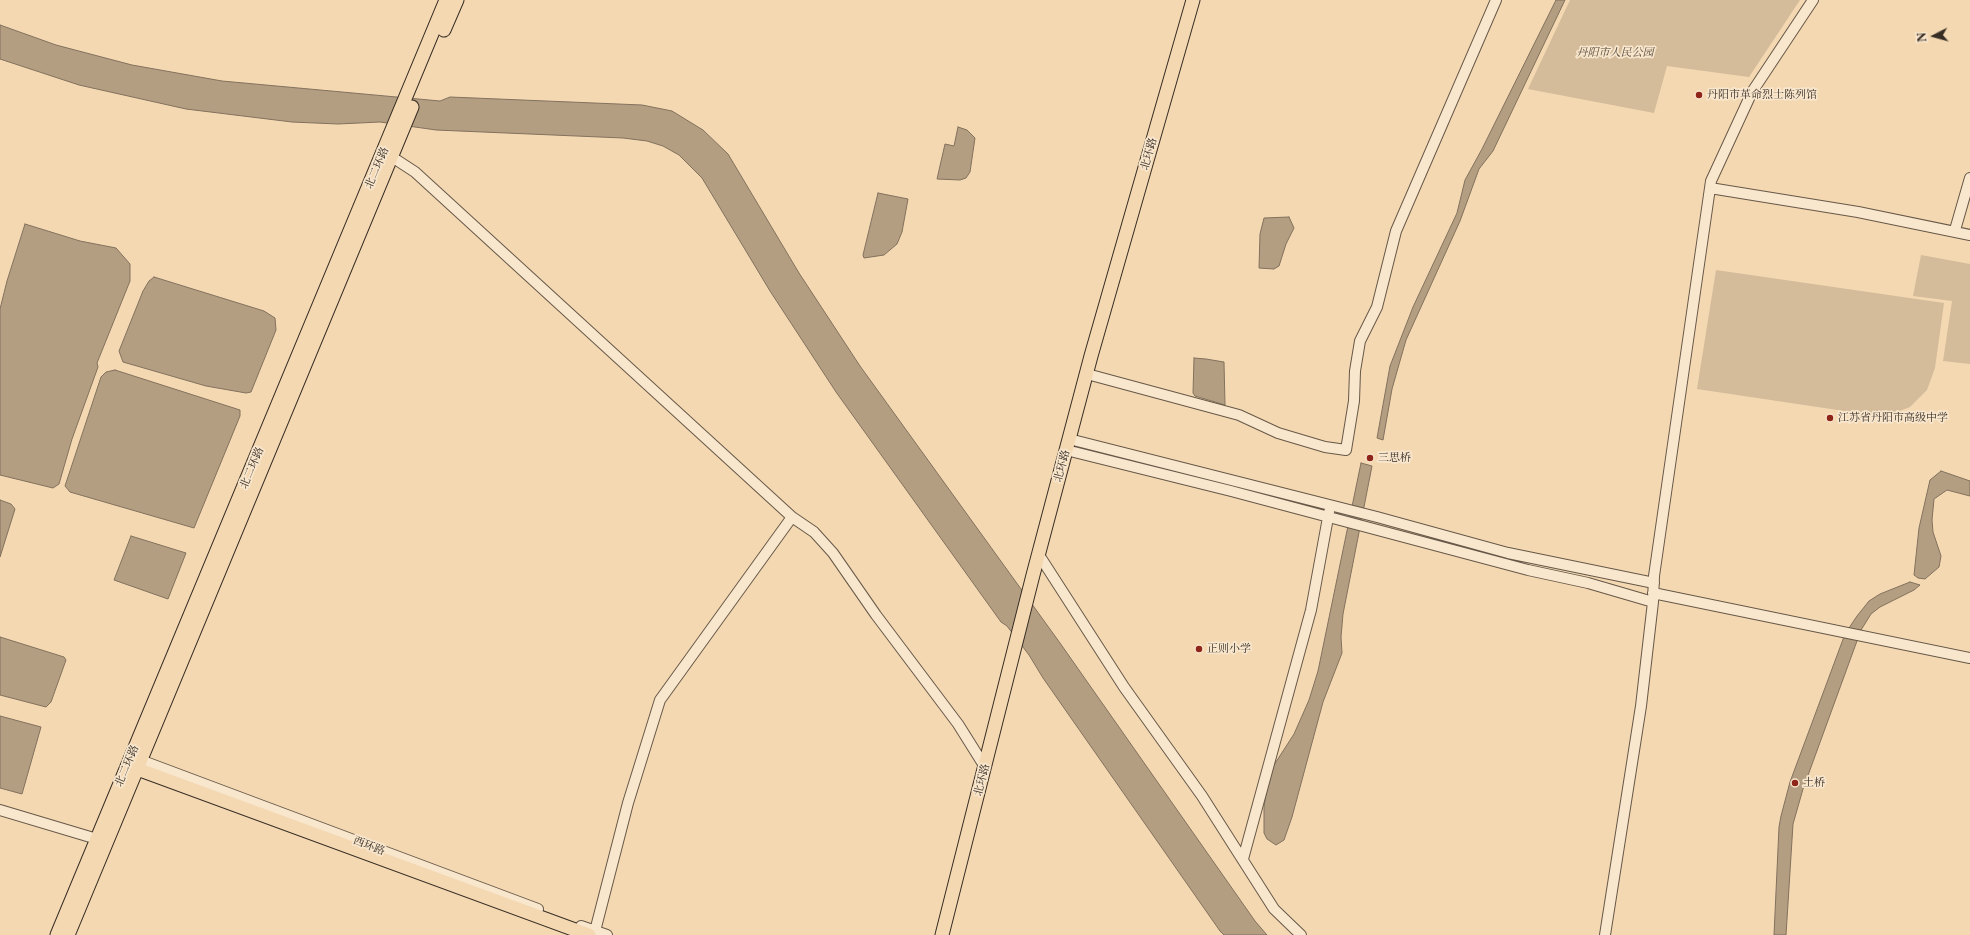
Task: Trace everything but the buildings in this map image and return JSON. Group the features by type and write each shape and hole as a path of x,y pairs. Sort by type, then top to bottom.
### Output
{"main road":[{"name":"北二环路","path":"415,89 446,0"},
{"name":"北二环路","path":"68,934 133,762 415,89 456,0"},
{"name":"北环路","path":"942,935 1033,575 1087,374 1193,0"},
{"name":"北二环路","path":"68,934 97,838 133,762 392,157 393,141"},
{"name":"西环路","path":"133,762 593,934"}],"street":[{"path":"1087,374 1239,415 1278,432 1325,447 1346,450 1354,400 1355,371 1360,341 1377,307 1396,231 1496,0"},
{"path":"1605,935 1641,706 1654,583 1711,181 1752,92 1813,0"},
{"path":"392,157 415,172 792,517 814,532 833,553 876,615 958,724 985,767"},
{"path":"1955,230 1970,178"},
{"path":"1710,188 1858,212 1955,230 1970,235"},
{"path":"1068,445 1330,504 1508,553 1654,583"},
{"path":"1068,445 1328,517 1528,570 1653,598 1839,630 1970,658"},
{"path":"1243,859 1310,610 1330,504"},
{"path":"593,934 628,803 660,700 792,517"},
{"path":"1039,555 1124,687 1202,796 1274,909 1301,935"},
{"path":"0,810 97,838"},
{"name":"西环路","path":"593,934 607,935"}],"green space":[{"name":"丹阳市人民公园","path":"1570,0 1800,0 1749,77 1667,66 1654,113 1528,89"},
{"path":"1921,255 1970,264 1970,364 1943,361 1952,301 1913,296"},
{"path":"1716,270 1944,303 1935,368 1927,390 1910,407 1889,415 1871,415 1697,389"}],"shaded area":[{"path":"1556,0 1565,0 1493,151 1479,169 1460,221 1406,340 1392,389 1383,440 1377,438 1390,366 1413,307 1457,213 1465,180"},
{"path":"0,25 56,45 132,65 222,81 440,101 450,97 642,105 672,111 703,130 728,154 799,273 860,366 1060,643 1255,921 1267,935 1224,935 1220,931 1043,678 1029,655 1007,626 1001,622 836,392 770,291 702,178 679,155 663,146 647,141 623,138 436,130 380,122 338,124 292,122 186,109 79,85 0,59"},
{"path":"958,127 967,130 975,138 970,172 966,178 960,180 937,179 945,144 954,146"},
{"path":"878,193 908,199 902,232 897,244 884,255 864,258 863,255"},
{"path":"1289,217 1294,228 1286,244 1279,266 1274,269 1259,268 1260,234 1264,218"},
{"path":"25,224 80,241 116,248 130,264 130,281 97,363 98,367 72,439 59,484 53,488 0,475 0,309"},
{"path":"154,277 264,311 275,318 276,330 251,392 246,393 206,386 123,362 119,351 143,291 149,281"},
{"path":"1194,358 1224,362 1225,405 1195,396 1193,393"},
{"path":"115,370 240,410 240,416 194,528 70,492 65,486 101,377 106,372"},
{"path":"1361,463 1372,466 1343,614 1341,637 1342,653 1323,702 1292,817 1284,840 1276,845 1267,839 1264,833 1264,807 1267,787 1274,765 1294,734 1309,700 1318,671"},
{"path":"1941,471 1970,481 1970,496 1947,490 1934,499 1932,520 1933,532 1941,556 1939,567 1925,579 1918,578 1914,575 1919,528 1930,480"},
{"path":"0,500 11,504 15,509 0,557"},
{"path":"131,536 186,553 168,599 114,580"},
{"path":"1910,582 1920,585 1914,590 1880,607 1871,614 1861,630 1803,789 1793,824 1786,935 1774,935 1779,827 1781,816 1790,782 1845,634 1869,601 1880,594"},
{"path":"0,637 64,657 66,660 51,702 46,707 0,695"},
{"path":"0,716 41,727 22,794 0,788"}],"place":[{"name":"丹阳市革命烈士陈列馆","path":"1699,95"},
{"name":"江苏省丹阳市高级中学","path":"1830,418"},
{"name":"三思桥","path":"1370,458"},
{"name":"正则小学","path":"1199,649"},
{"name":"土桥","path":"1795,783"}]}
